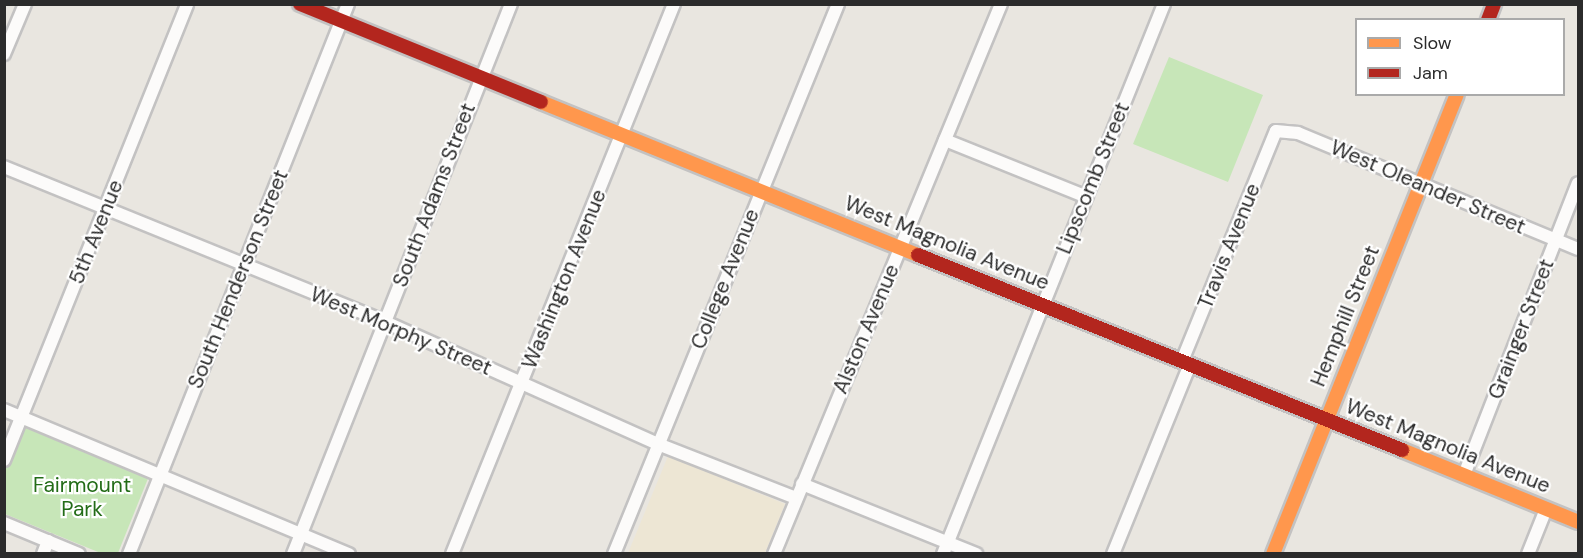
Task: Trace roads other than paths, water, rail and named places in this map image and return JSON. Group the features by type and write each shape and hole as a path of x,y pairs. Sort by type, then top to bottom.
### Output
{"street":[{"path":"4,54 25,4"},
{"name":"5th Avenue","path":"4,460 187,4"},
{"name":"West Magnolia Avenue","path":"300,4 1578,522"},
{"name":"South Henderson Street","path":"129,554 348,4"},
{"name":"South Adams Street","path":"293,554 480,77 511,4"},
{"name":"Washington Avenue","path":"452,554 674,4"},
{"name":"College Avenue","path":"614,554 838,4"},
{"name":"Alston Avenue","path":"774,554 1001,4"},
{"name":"Lipscomb Street","path":"946,548 1084,196 1164,4"},
{"name":"Hemphill Street","path":"1273,554 1456,96"},
{"name":"West Oleander Street","path":"1276,131 1298,133 1578,249"},
{"name":"Travis Avenue","path":"1113,554 1276,131"},
{"path":"945,140 1084,196"},
{"name":"West Morphy Street","path":"4,167 385,322 658,444 796,498"},
{"name":"Grainger Street","path":"1464,475 1578,183"},
{"path":"4,410 349,554"},
{"path":"802,484 946,548 976,554"},
{"path":"1528,554 1546,509"},
{"path":"4,523 79,554"},
{"path":"44,554 48,541"}],"park label":[{"name":"Fairmount Park","path":"82,497"}]}
